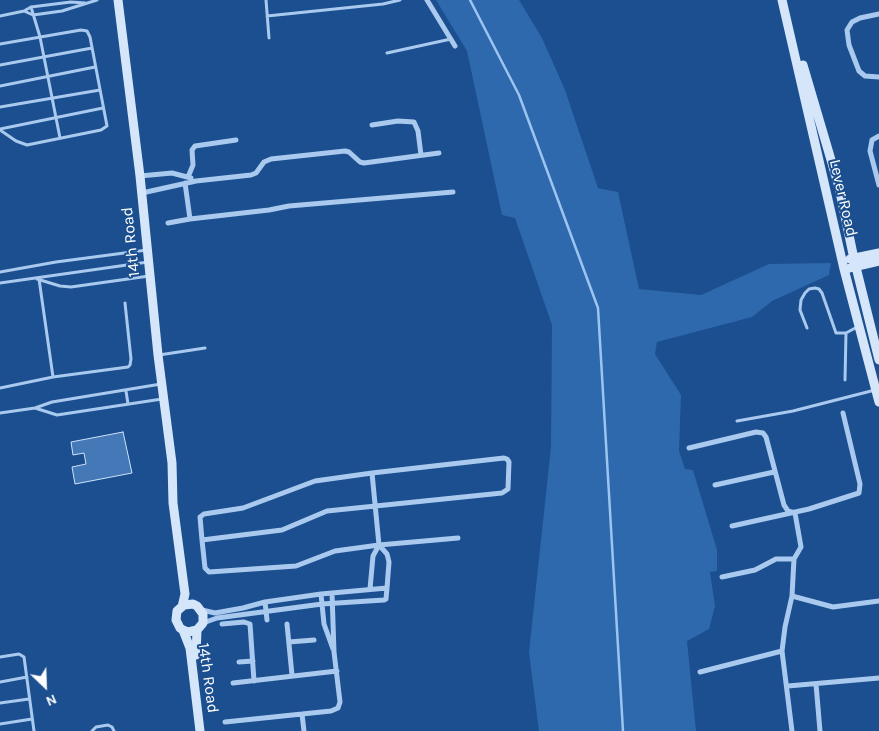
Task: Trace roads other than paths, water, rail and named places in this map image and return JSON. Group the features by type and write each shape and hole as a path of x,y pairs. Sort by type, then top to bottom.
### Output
{"street":[{"name":"14th Road","path":"118,0 142,193 173,481 173,503 185,594 182,606"},
{"path":"427,0 455,46"},
{"name":"Lever Road","path":"784,0 838,187 879,360"},
{"name":"Lever Road","path":"784,0 843,265 879,402"},
{"path":"879,14 860,18 852,22 847,30 859,71 865,76 879,77"},
{"path":"372,125 409,120 414,122 418,131 421,155"},
{"path":"879,136 872,140 870,150 879,185"},
{"path":"190,219 186,180 193,165 192,150 194,146 236,140"},
{"path":"142,193 186,180 251,175 256,173 264,162 271,159 345,150 364,163 439,153"},
{"path":"140,176 172,173 186,180"},
{"path":"168,223 289,206 453,192"},
{"path":"855,263 879,253"},
{"path":"843,265 879,261"},
{"path":"732,526 795,512 850,497 860,492 860,484 843,413"},
{"path":"689,448 756,432 763,433 766,437 785,508 788,511 795,512"},
{"path":"202,540 282,530 327,511 505,492 508,489 509,462 504,458 315,481 243,508 202,515 200,518 202,540 206,568 209,572 296,566 335,551 458,538"},
{"path":"715,485 774,472"},
{"path":"372,473 380,545 387,554 389,562 387,588 385,600 322,604 266,613 217,618 188,632 180,628 176,620 178,611 182,606 188,604 215,613 265,602 321,594 387,588"},
{"name":"14th Road","path":"173,481 179,505 190,593 198,607"},
{"path":"792,731 788,686 782,651 792,596 794,559 801,547 795,512"},
{"path":"370,589 374,556 380,545"},
{"path":"722,577 755,570 776,559 794,559"},
{"path":"225,722 332,711 338,708 340,702 334,652 332,593"},
{"path":"321,594 326,631 334,652"},
{"path":"792,596 833,607 879,601"},
{"path":"265,602 267,620"},
{"path":"198,607 203,614 200,627"},
{"path":"222,624 244,622 250,624 254,681"},
{"path":"287,624 292,675"},
{"name":"14th Road","path":"200,627 195,653 204,731"},
{"name":"14th Road","path":"183,630 190,648 200,731"},
{"path":"288,642 314,640"},
{"path":"700,672 782,651"},
{"path":"239,662 253,661"},
{"path":"233,683 337,671"},
{"path":"788,686 879,678"},
{"path":"816,684 820,731"},
{"path":"302,714 304,731"}],"lane":[{"path":"24,11 34,15 62,11 97,0"},
{"path":"266,0 269,38"},
{"path":"267,16 383,4 400,0"},
{"path":"0,16 24,11 32,7 71,2 85,3"},
{"path":"32,7 40,37 60,138"},
{"path":"0,44 84,30 89,35 107,126 105,129 80,135 24,145 0,130"},
{"path":"387,53 451,39"},
{"path":"0,65 92,48"},
{"path":"0,86 95,67"},
{"path":"0,107 100,90"},
{"path":"0,130 103,108"},
{"path":"0,272 56,262 148,250"},
{"path":"0,283 149,262"},
{"path":"39,279 60,286 71,287 150,276"},
{"path":"39,279 53,377"},
{"path":"807,328 800,310 801,300 809,289 816,288 822,293 836,333 846,333 859,326"},
{"path":"0,388 53,377 129,366 125,303"},
{"path":"844,380 846,333"},
{"path":"158,355 205,348"},
{"path":"0,413 34,408 52,402 162,384"},
{"path":"737,421 793,411 876,389"},
{"path":"126,391 128,404"},
{"path":"34,408 57,415 163,399"},
{"path":"0,657 23,655 34,731"},
{"path":"0,682 27,677"},
{"path":"0,703 30,699"},
{"path":"0,724 32,719"},
{"path":"92,731 96,727 108,725 112,726 114,731"}],"waterway":[{"path":"470,0 519,95 598,308 623,731"}]}
